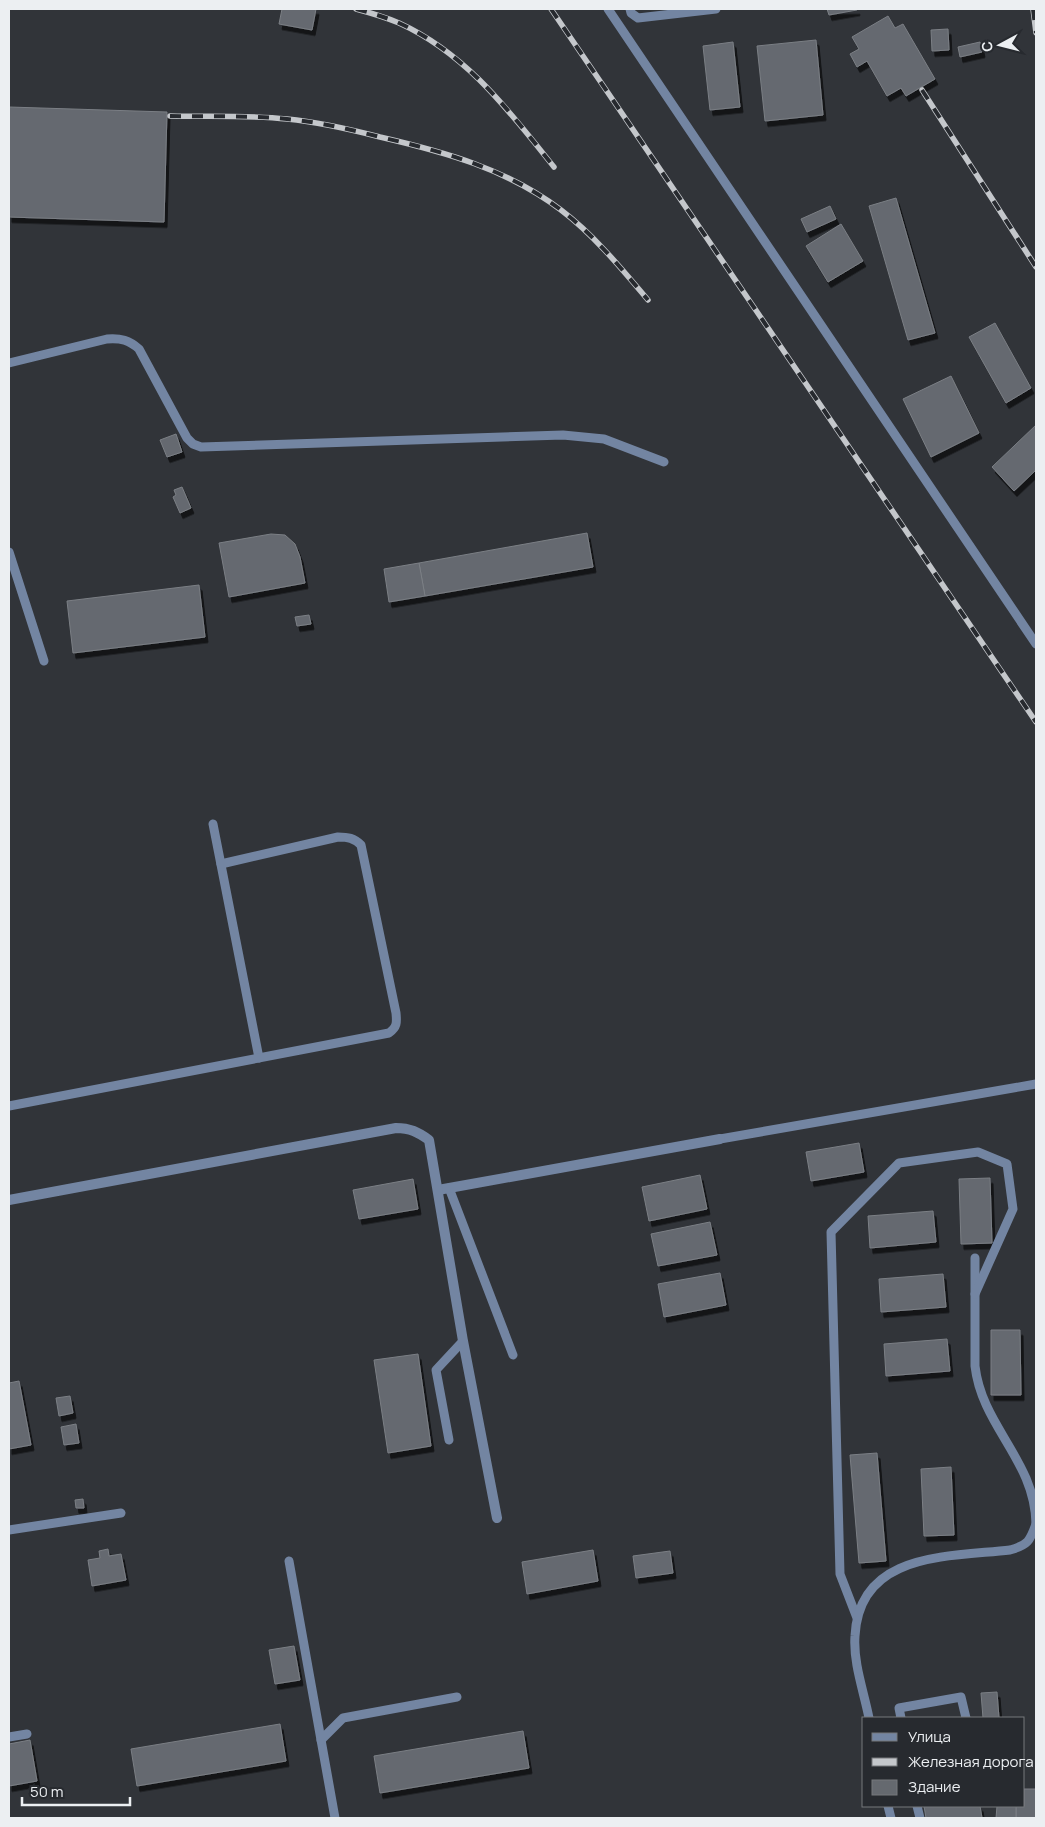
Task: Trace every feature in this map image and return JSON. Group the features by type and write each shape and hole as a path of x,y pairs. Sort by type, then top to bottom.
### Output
{"street":[{"path":"9,1200 396,1128 408,1128 418,1132 429,1140 463,1341 497,1518"},
{"path":"438,1190 720,1139"}],"lane":[{"path":"608,9 1036,644"},
{"path":"630,9 631,13 638,18 716,9"},
{"path":"9,363 107,338 119,338 131,342 139,349 187,438 193,444 201,447 563,435 604,439 664,462"},
{"path":"9,552 44,661"},
{"path":"213,824 259,1058"},
{"path":"9,1106 389,1033 394,1029 397,1023 396,1013 361,845 347,837 338,838 221,864"},
{"path":"720,1139 1036,1084"},
{"path":"857,1618 840,1574 832,1232 899,1163 978,1152 1007,1164 1013,1209 975,1294"},
{"path":"449,1188 512,1355"},
{"path":"869,1717 856,1654 855,1636 857,1618 864,1599 874,1584 888,1573 924,1559 1023,1547 1030,1540 1036,1524 1033,1494 1024,1471 990,1413 977,1382 975,1366 975,1258"},
{"path":"449,1440 436,1370 463,1341"},
{"path":"9,1530 121,1512"},
{"path":"289,1561 335,1818"},
{"path":"321,1740 343,1718 457,1697"},
{"path":"901,1717 899,1708 961,1697 966,1717"},
{"path":"9,1737 28,1734"}],"building":[{"path":"282,9 316,9 312,30 279,24"},
{"path":"827,9 857,9 857,10 829,15"},
{"path":"888,16 895,28 903,24 935,79 906,96 901,88 887,96 867,61 857,67 850,54 859,49 852,37"},
{"path":"948,29 949,50 932,51 931,30"},
{"path":"816,40 823,115 765,121 757,46"},
{"path":"733,42 740,107 710,110 703,46"},
{"path":"980,42 982,52 960,57 958,47"},
{"path":"9,107 167,112 164,222 9,217"},
{"path":"896,198 935,333 908,340 869,206"},
{"path":"830,206 836,219 807,232 801,219"},
{"path":"841,224 863,261 828,282 806,246"},
{"path":"995,323 1031,388 1006,403 969,337"},
{"path":"951,376 979,433 931,457 903,399"},
{"path":"1036,425 1036,470 1014,491 992,467"},
{"path":"176,434 182,452 167,457 160,440"},
{"path":"182,487 191,508 180,513 173,497 176,495 174,490"},
{"path":"587,533 593,567 425,596 419,563"},
{"path":"271,534 285,535 295,544 300,557 305,583 229,597 219,543"},
{"path":"419,563 425,596 389,602 384,569"},
{"path":"199,585 205,637 73,653 67,601"},
{"path":"309,615 311,624 297,626 295,617"},
{"path":"859,1143 864,1172 811,1181 806,1152"},
{"path":"700,1175 707,1209 649,1221 642,1187"},
{"path":"990,1178 992,1243 961,1244 959,1179"},
{"path":"413,1179 418,1209 359,1219 353,1190"},
{"path":"933,1211 936,1242 870,1248 868,1216"},
{"path":"710,1222 717,1255 658,1266 651,1234"},
{"path":"720,1273 726,1305 664,1317 658,1284"},
{"path":"943,1274 946,1307 881,1312 879,1279"},
{"path":"991,1330 1020,1330 1021,1395 991,1395"},
{"path":"947,1339 950,1371 886,1376 884,1344"},
{"path":"418,1354 431,1446 388,1453 374,1360"},
{"path":"19,1381 31,1445 9,1449 9,1383"},
{"path":"70,1396 73,1413 59,1416 56,1398"},
{"path":"76,1424 79,1443 64,1445 61,1427"},
{"path":"877,1453 886,1561 859,1563 850,1455"},
{"path":"951,1467 954,1535 924,1536 921,1469"},
{"path":"83,1499 84,1508 76,1508 75,1500"},
{"path":"108,1549 109,1556 121,1554 126,1580 92,1586 88,1560 100,1558 99,1551"},
{"path":"593,1550 598,1581 527,1594 522,1562"},
{"path":"670,1551 673,1573 636,1578 633,1556"},
{"path":"294,1646 300,1680 275,1684 269,1650"},
{"path":"997,1692 999,1717 983,1717 981,1693"},
{"path":"280,1724 286,1761 137,1786 131,1749"},
{"path":"523,1731 529,1768 380,1793 374,1756"},
{"path":"30,1740 37,1781 9,1786 9,1744"},
{"path":"1025,1789 1036,1789 1036,1818 1016,1818 1016,1807 1025,1807"},
{"path":"924,1807 980,1807 982,1818 926,1818"},
{"path":"997,1807 1016,1807 1016,1818 996,1818"}],"railway":[{"path":"356,9 399,23 446,51 466,67 503,105 554,167"},
{"path":"551,9 1036,722"},
{"path":"1033,9 1036,33"},
{"path":"922,90 1036,267"},
{"path":"170,116 258,117 310,122 428,149 475,164 519,183 561,210 596,241 648,300"}]}
